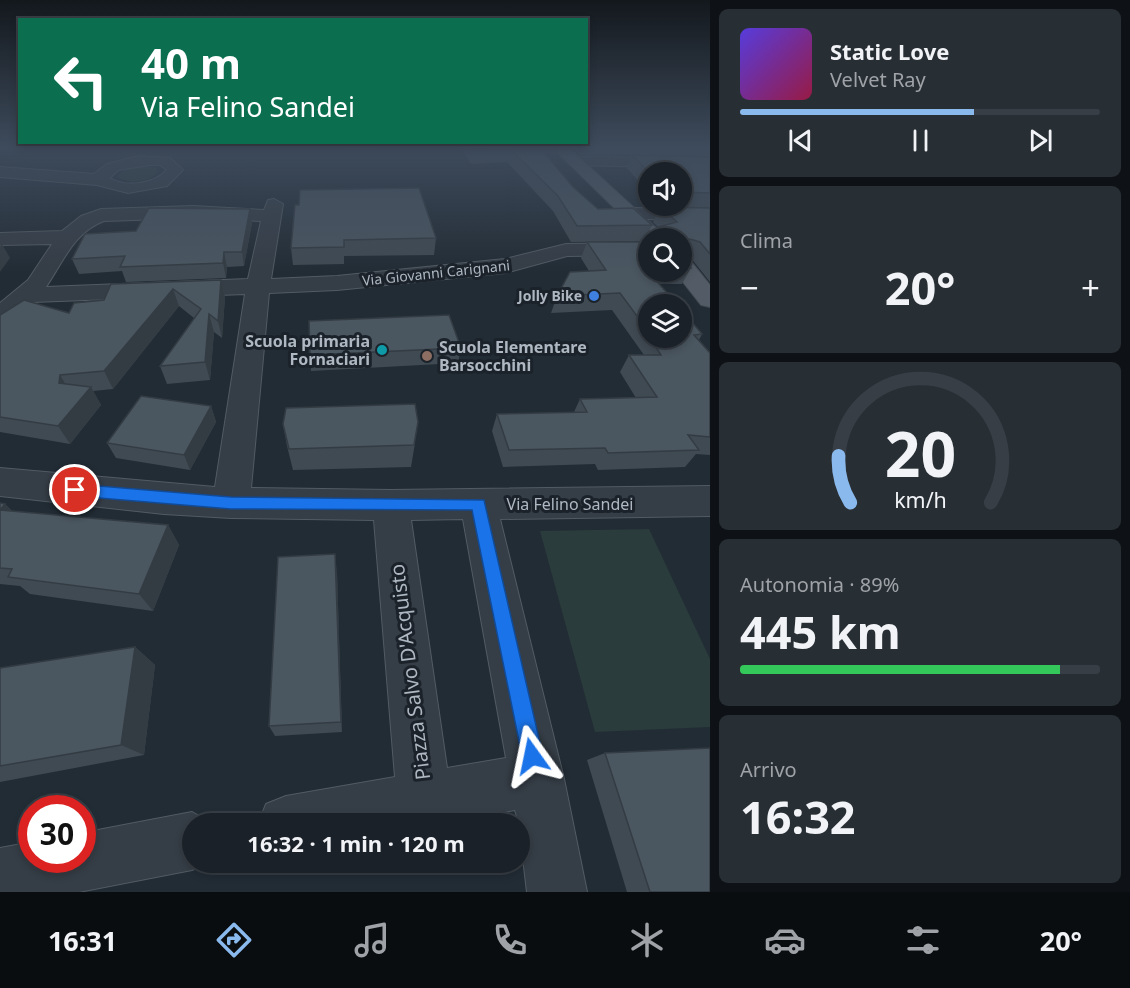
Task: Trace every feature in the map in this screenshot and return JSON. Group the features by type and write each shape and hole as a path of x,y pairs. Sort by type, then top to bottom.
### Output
{"main road":[{"path":"607,190 647,228"},
{"path":"692,278 710,300"}],"street":[{"path":"0,314 27,295 67,237 89,218 101,215 273,210 258,286 231,503"},
{"path":"634,214 710,216"},
{"path":"0,239 67,237"},
{"name":"Via Giovanni Carignani","path":"27,295 348,282 505,266 566,250 638,249"},
{"name":"Via Felino Sandei","path":"0,482 122,496 231,503 391,505 710,501"},
{"path":"478,504 537,779 557,892"},
{"name":"Piazza Salvo D'Acquisto","path":"391,505 424,797 537,779"},
{"path":"342,813 424,797"},
{"path":"0,878 182,843"}],"shaded area":[{"path":"649,529 710,659 710,727 595,732 540,531"}],"building":[{"path":"300,190 420,190 436,238 344,240 344,247 291,248 295,205 299,205"},
{"path":"551,190 576,190 598,209 633,208 638,212 638,216 642,216 652,225 577,226"},
{"path":"692,190 710,190 710,193 692,192"},
{"path":"149,208 250,209 242,252 224,252 223,263 120,267 125,256 72,259 85,234 136,231"},
{"path":"692,208 710,208 710,254 700,242 692,240 692,228 658,228 677,222 670,216 692,216"},
{"path":"587,242 638,242 638,282 657,282 668,294 638,294 638,317 620,293 557,296 570,272 606,270"},
{"path":"221,280 218,321 209,314 205,362 160,366 201,309 173,289 104,371 60,375 59,383 91,387 58,426 0,417 0,315 24,300 69,313 74,303 104,300 111,284"},
{"path":"449,315 461,348 310,355 309,321"},
{"path":"692,322 702,334 694,335 710,353 710,437 688,435 699,450 608,453 605,448 509,450 497,414 587,412 580,399 657,397 629,355 661,355 656,348 692,348"},
{"path":"141,396 211,406 184,455 107,443"},
{"path":"415,404 418,422 414,445 289,449 283,424 286,408"},
{"path":"0,510 168,525 139,594 8,577 12,569 0,568"},
{"path":"335,554 341,722 269,726 278,557"},
{"path":"135,647 121,745 0,766 0,668"},
{"path":"710,748 710,892 650,892 605,753"}],"place":[{"name":"Jolly Bike","path":"594,296"},
{"name":"Scuola primaria Fornaciari","path":"382,350"},
{"name":"Scuola Elementare Barsocchini","path":"427,356"}],"route":[{"path":"75,490 112,495 231,503 478,504 532,756"}]}
